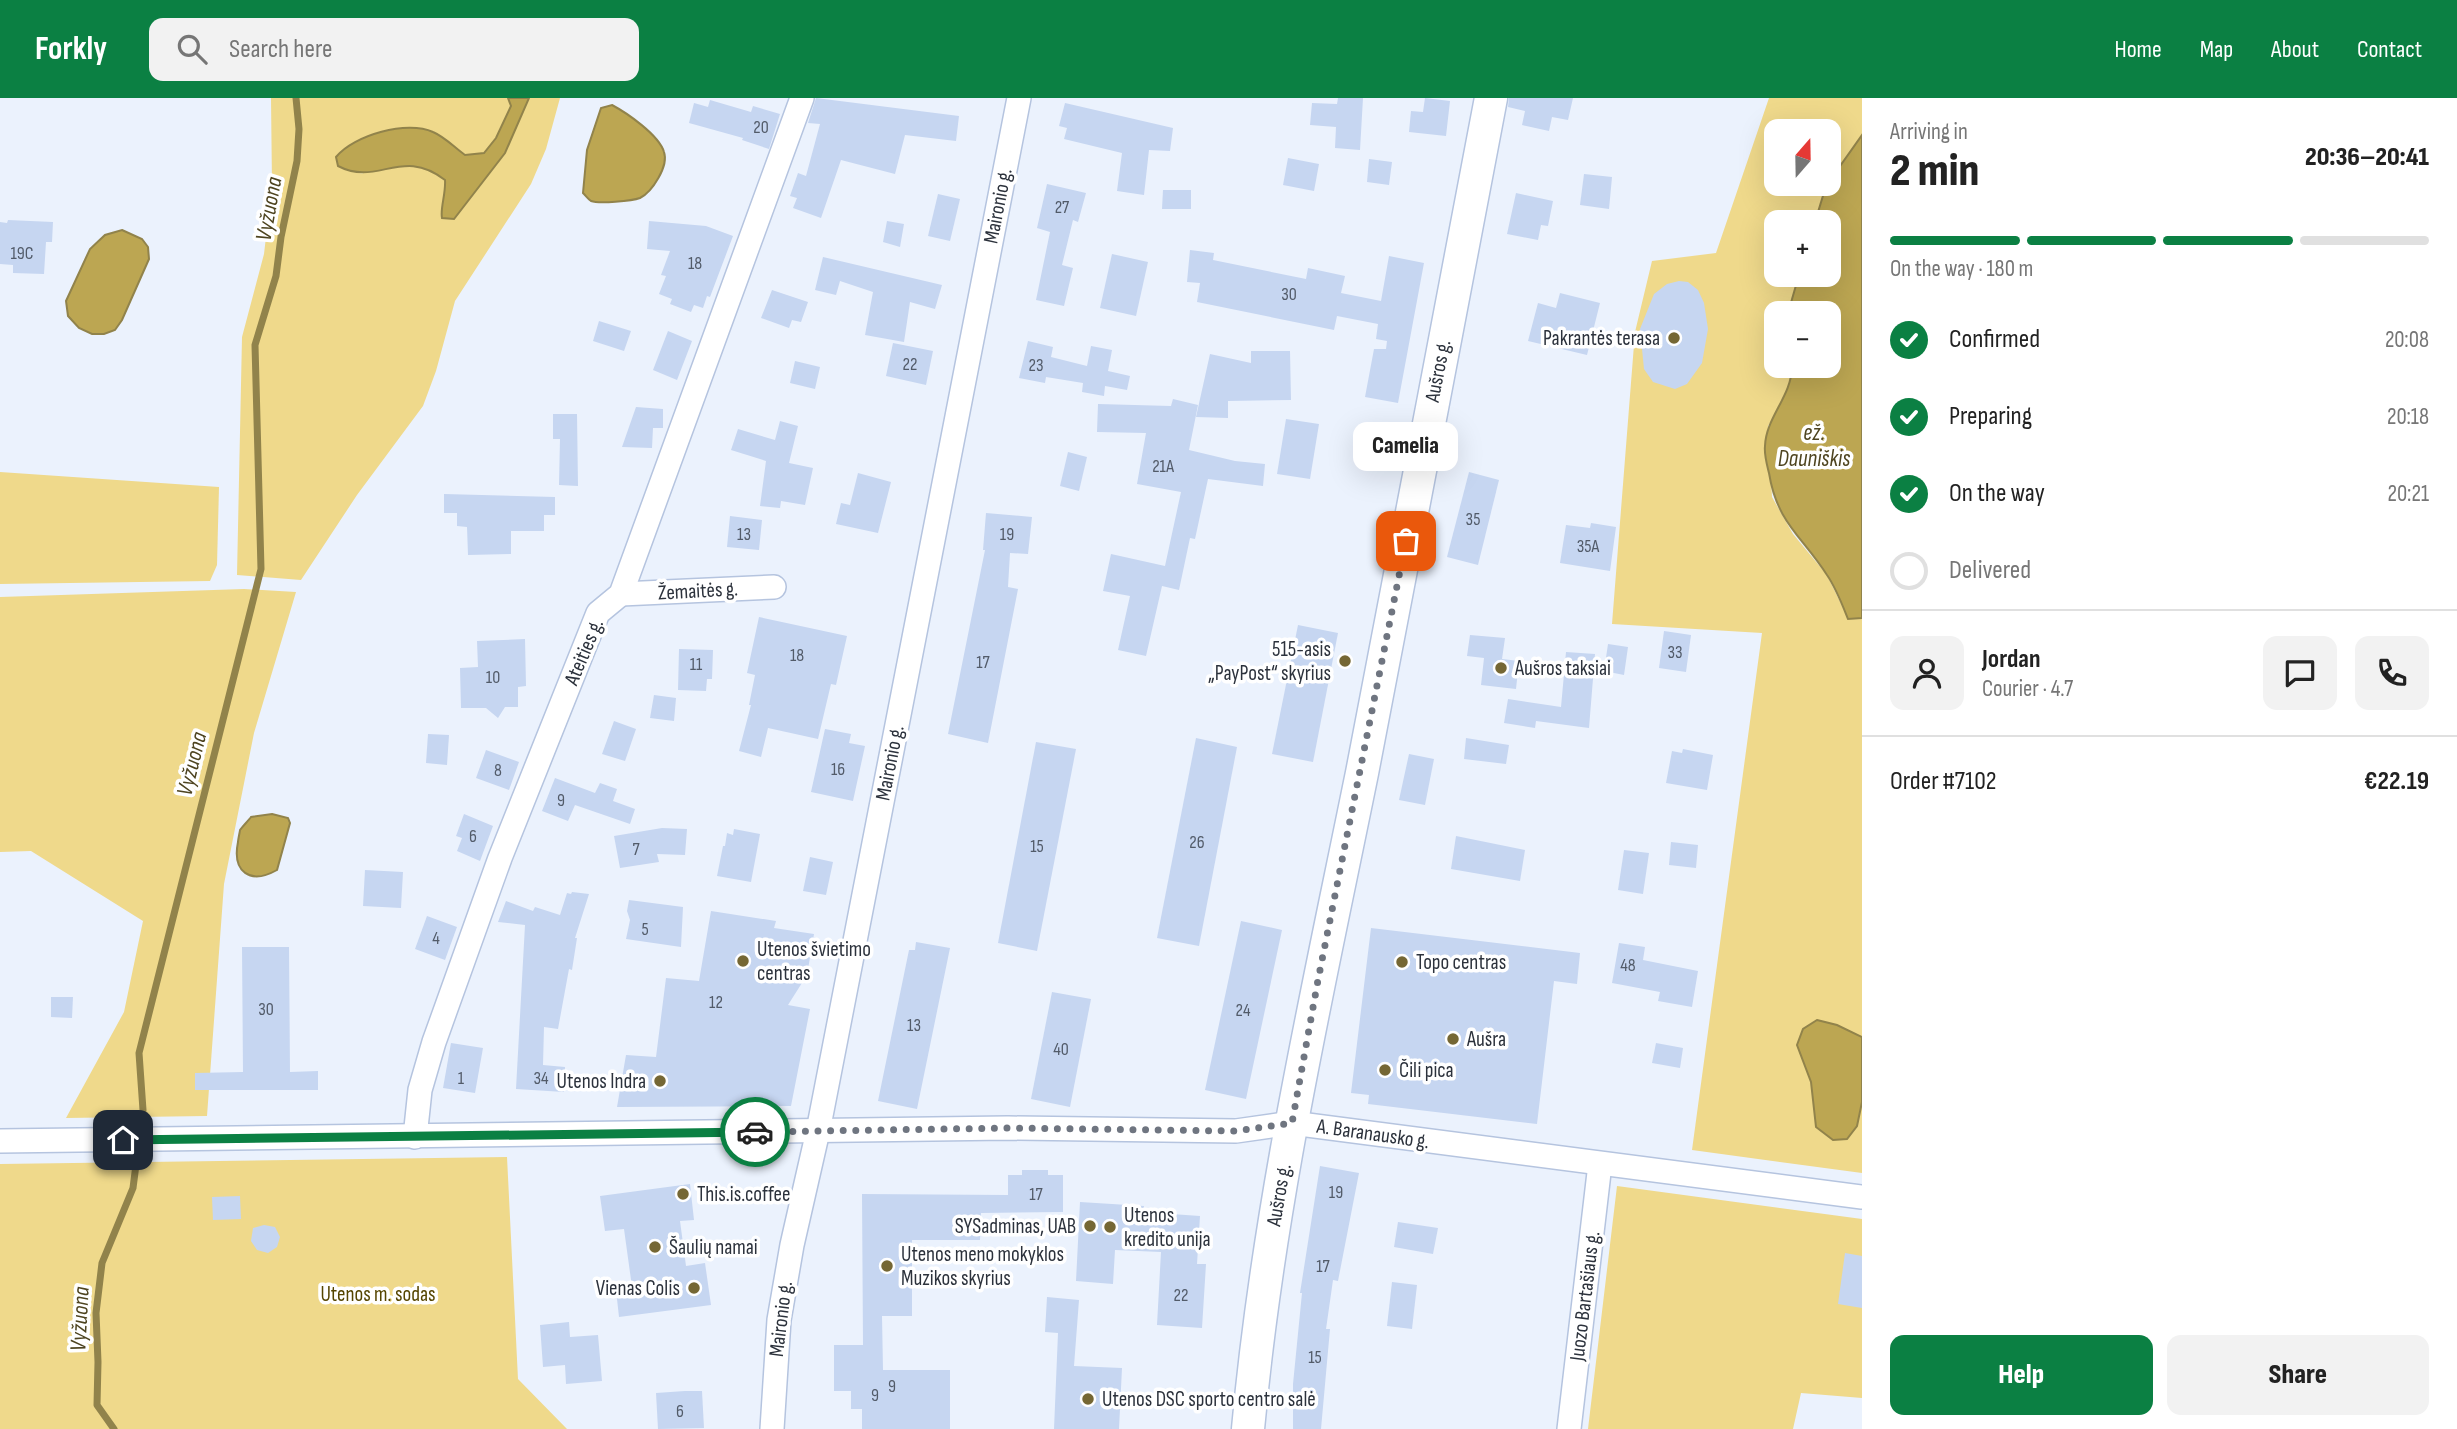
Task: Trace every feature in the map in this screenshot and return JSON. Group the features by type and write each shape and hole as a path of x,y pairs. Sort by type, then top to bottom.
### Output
{"street":[{"name":"Ateities g.","path":"415,1137 421,1090 434,1042 500,858 598,613 621,594 802,98"},
{"name":"Maironio g.","path":"772,1429 779,1320 792,1245 818,1131 1019,98"},
{"name":"Aušros g.","path":"1248,1429 1266,1268 1318,980 1396,599 1491,98"},
{"name":"Žemaitės g.","path":"621,594 774,587"},
{"name":"A. Baranausko g.","path":"0,1141 1009,1128 1236,1131 1292,1123 1862,1197"},
{"name":"Juozo Bartašiaus g.","path":"1569,1429 1600,1164"}],"green space":[{"path":"271,98 508,98 511,106 496,138 484,153 465,156 452,145 359,174 404,166 424,168 445,180 446,195 441,212 454,219 505,153 529,98 560,98 546,149 531,184 455,301 436,371 423,406 357,495 301,580 237,575 242,337 264,254 272,186"},
{"path":"1769,98 1862,98 1862,135 1841,165 1841,119 1764,119 1764,196 1824,196 1819,210 1764,210 1764,287 1796,287 1791,301 1764,301 1764,378 1792,378 1779,409 1768,426 1772,497 1793,534 1827,575 1848,618 1862,618 1862,1173 1692,1150 1762,633 1612,624 1635,332 1652,261 1716,253"},
{"path":"0,472 219,487 217,565 210,581 0,584"},
{"path":"244,589 296,592 254,733 224,884 207,1116 66,1118 124,1012 143,921 31,851 0,852 0,597"},
{"name":"Utenos m. sodas","path":"507,1157 518,1379 567,1429 0,1429 0,1164"},
{"path":"1617,1186 1862,1219 1862,1398 1801,1393 1793,1429 1588,1429"}],"water":[{"path":"508,98 529,98 505,153 454,219 442,218 445,180 430,170 403,166 366,172 338,166 336,157 344,149 368,136 396,129 422,129 433,132 465,155 484,153 496,138 511,106"},
{"path":"612,105 634,119 656,139 664,152 664,164 654,184 640,198 595,202 583,193 587,150 601,108"},
{"name":"ež. Dauniškis","path":"1862,135 1862,618 1848,619 1830,580 1778,505 1765,449 1766,435 1791,378 1841,378 1841,301 1791,301 1796,287 1841,287 1841,210 1819,210 1823,196 1841,196 1841,165"},
{"path":"122,230 142,239 148,247 149,259 115,330 92,334 79,328 68,316 66,301 90,249 105,235"},
{"path":"272,814 288,818 290,823 277,870 251,876 245,873 238,861 240,830 251,817"},
{"path":"1817,1020 1837,1025 1862,1037 1862,1102 1857,1126 1847,1139 1833,1140 1816,1127 1811,1082 1797,1045 1803,1029"}],"building":[{"path":"816,98 959,116 956,141 905,135 895,174 841,160 821,218 793,208 797,198 790,196 798,173 806,176 820,124 808,123"},
{"path":"1338,98 1363,98 1360,150 1335,148 1336,127 1310,125 1312,103 1337,104"},
{"path":"1425,98 1450,101 1446,136 1409,132 1411,111 1423,112"},
{"path":"1509,98 1573,98 1568,120 1552,117 1549,131 1522,125 1525,111 1508,107"},
{"path":"710,100 751,112 753,106 780,114 769,149 742,140 743,138 689,123 694,103 708,107"},
{"path":"1065,103 1173,128 1170,151 1149,150 1144,195 1117,191 1122,153 1064,139 1067,128 1059,126"},
{"path":"1288,158 1319,164 1314,191 1283,185"},
{"path":"1369,159 1392,162 1389,185 1367,182"},
{"path":"1584,174 1612,177 1609,209 1580,205"},
{"path":"1047,184 1086,193 1078,222 1073,220 1062,265 1073,268 1064,306 1036,300 1050,232 1037,228"},
{"path":"1163,190 1191,190 1191,209 1162,209"},
{"path":"1516,193 1553,201 1548,226 1541,225 1538,240 1507,234"},
{"path":"938,194 960,199 950,241 928,236"},
{"path":"8,220 53,222 52,242 46,242 44,274 13,273 13,265 0,264 0,222 7,223"},
{"path":"649,221 706,226 733,236 710,297 707,296 703,308 694,305 691,312 670,304 672,299 659,294 666,276 661,275 670,251 647,249"},
{"path":"887,221 904,224 900,247 883,242"},
{"path":"1190,250 1214,253 1213,260 1306,279 1308,268 1345,276 1341,293 1381,301 1389,256 1424,263 1398,403 1365,397 1374,349 1386,349 1387,341 1376,339 1378,324 1337,316 1334,330 1197,302 1200,283 1187,282"},
{"path":"1112,254 1148,262 1136,316 1100,308"},
{"path":"823,257 942,285 935,309 910,302 904,342 865,335 873,292 840,281 836,295 815,290"},
{"name":"Pakrantės terasa","path":"1688,282 1698,290 1704,303 1708,329 1702,363 1687,384 1675,389 1653,382 1644,369 1640,329 1654,294 1667,284"},
{"path":"772,290 808,302 801,322 792,320 789,328 761,318"},
{"path":"1560,293 1600,303 1587,355 1528,341 1538,303 1556,308"},
{"path":"599,321 631,331 624,351 593,341"},
{"path":"668,331 692,341 677,380 653,370"},
{"path":"1028,341 1053,347 1051,357 1087,366 1091,346 1112,350 1108,371 1130,376 1127,390 1105,386 1104,396 1082,392 1083,383 1046,377 1045,383 1019,378"},
{"path":"893,343 933,351 926,385 886,376"},
{"path":"1251,351 1290,351 1291,400 1228,401 1228,418 1196,417 1210,354 1251,363"},
{"path":"795,361 820,367 815,389 790,383"},
{"path":"1173,399 1198,405 1189,450 1235,461 1265,464 1263,486 1208,479 1195,539 1190,538 1179,590 1162,586 1146,656 1118,650 1130,596 1103,591 1111,554 1165,566 1181,492 1137,484 1146,433 1097,432 1098,404 1171,406"},
{"path":"636,407 663,409 663,428 653,428 652,448 622,447"},
{"path":"553,414 577,414 578,486 559,485 560,439 553,439"},
{"path":"1286,419 1319,424 1310,479 1277,474"},
{"path":"780,421 798,426 789,463 813,468 805,505 781,501 780,508 760,506 766,461 731,450 738,429 775,440"},
{"path":"1068,452 1087,457 1079,491 1060,486"},
{"path":"1469,472 1499,480 1478,565 1447,557"},
{"path":"858,473 891,482 878,533 836,524 841,503 850,505"},
{"path":"444,494 555,497 555,515 544,515 544,531 511,531 511,554 468,555 467,527 457,526 457,513 444,513"},
{"path":"986,513 1032,517 1028,554 1010,553 1008,587 1018,589 988,743 948,734 985,550"},
{"path":"730,516 762,520 759,550 727,547"},
{"path":"1591,523 1616,527 1610,571 1560,563 1566,525 1590,528"},
{"path":"759,617 847,636 836,685 831,684 818,739 768,728 761,757 739,751 751,705 755,675 747,673"},
{"path":"1298,625 1338,633 1313,762 1272,754"},
{"path":"1664,631 1691,635 1686,672 1659,668"},
{"name":"Aušros taksiai","path":"1470,635 1505,638 1502,659 1519,661 1516,689 1481,685 1484,658 1467,656"},
{"path":"525,639 526,686 518,687 518,707 505,707 498,718 486,708 461,708 460,668 478,667 477,641"},
{"path":"1608,644 1628,647 1624,675 1604,671"},
{"path":"679,649 713,650 712,679 707,679 706,691 678,690"},
{"path":"1566,652 1595,654 1589,728 1536,721 1535,728 1504,723 1508,699 1561,707"},
{"path":"654,695 676,698 674,721 650,718"},
{"path":"614,721 636,729 625,761 602,754"},
{"path":"825,729 851,734 849,743 865,746 853,801 811,792"},
{"path":"428,734 449,735 447,765 426,763"},
{"path":"1196,738 1237,747 1199,946 1157,938"},
{"path":"1466,738 1509,745 1506,764 1464,759"},
{"path":"1036,742 1076,749 1037,951 998,943"},
{"path":"1683,749 1713,755 1707,790 1666,783 1672,751 1682,753"},
{"path":"486,750 519,762 509,790 476,778"},
{"path":"1409,754 1434,759 1425,805 1399,800"},
{"path":"555,778 595,793 600,783 617,789 613,801 635,809 630,824 575,805 568,821 542,811"},
{"path":"464,814 493,826 480,861 457,851 462,838 456,836"},
{"path":"662,828 687,829 685,855 657,854 659,862 620,868 614,836"},
{"path":"734,829 760,834 751,882 717,876 727,833 733,835"},
{"path":"1456,836 1525,850 1520,881 1451,869"},
{"path":"1671,842 1698,845 1696,868 1669,865"},
{"path":"1624,850 1649,853 1643,894 1618,890"},
{"path":"810,857 833,862 826,895 803,891"},
{"path":"365,870 403,872 401,908 363,906"},
{"path":"567,893 589,894 575,938 572,970 569,969 558,1029 544,1027 543,1065 565,1067 564,1092 516,1089 525,925 498,922 506,901 533,911 535,907 560,915"},
{"path":"629,900 683,907 681,947 626,939 630,920 627,911"},
{"path":"711,911 776,921 774,928 814,934 807,975 788,1005 810,1009 791,1106 617,1107 626,1055 656,1057 666,978 699,981"},
{"path":"427,916 457,927 445,960 415,949"},
{"path":"1241,921 1282,930 1246,1099 1205,1090"},
{"name":"Aušra","path":"1371,928 1580,953 1577,984 1554,981 1537,1124 1368,1104 1369,1095 1351,1093"},
{"path":"916,942 950,948 917,1109 878,1101 909,950 915,950"},
{"path":"1619,943 1645,947 1643,960 1698,971 1692,1007 1658,1001 1660,992 1612,983"},
{"path":"242,947 289,947 290,1072 318,1071 318,1090 195,1090 195,1073 243,1072"},
{"path":"1052,992 1091,999 1070,1107 1031,1099"},
{"path":"51,997 73,997 72,1018 51,1017"},
{"path":"451,1043 483,1048 475,1093 443,1088"},
{"path":"1656,1043 1683,1048 1680,1068 1652,1063"},
{"path":"1320,1166 1359,1173 1338,1281 1333,1280 1326,1329 1330,1329 1321,1429 1293,1429 1293,1384 1300,1293"},
{"path":"1022,1170 1048,1170 1048,1175 1063,1175 1063,1212 981,1213 980,1240 912,1240 912,1316 882,1316 883,1370 950,1370 950,1429 862,1429 862,1409 851,1409 851,1391 834,1391 834,1345 863,1345 862,1194 1008,1195 1008,1175 1022,1175"},
{"name":"Šaulių namai","path":"690,1184 694,1220 680,1221 686,1266 705,1263 711,1305 619,1317 616,1290 632,1287 624,1229 605,1231 600,1196"},
{"path":"240,1196 241,1219 213,1220 212,1197"},
{"path":"1080,1202 1144,1206 1143,1212 1200,1216 1197,1264 1206,1264 1202,1328 1157,1325 1161,1252 1115,1250 1113,1284 1076,1281"},
{"path":"1398,1222 1438,1228 1433,1254 1394,1247"},
{"path":"264,1225 275,1227 280,1237 277,1247 268,1253 257,1250 251,1241 253,1228"},
{"path":"1845,1253 1862,1256 1862,1308 1838,1304"},
{"path":"1392,1282 1417,1285 1412,1329 1387,1326"},
{"name":"Utenos DSC sporto centro salė","path":"1047,1297 1079,1300 1074,1366 1122,1368 1119,1429 1054,1429 1058,1333 1045,1332"},
{"path":"569,1322 570,1337 598,1335 602,1381 566,1384 565,1365 543,1367 540,1325"},
{"path":"702,1391 704,1428 658,1429 656,1393"}],"waterway":[{"name":"Vyžuona","path":"114,1429 97,1405 96,1313 102,1263 133,1188 143,1110 139,1053 261,569 255,345 276,276 297,161 299,129 296,98"}],"way so far":[{"path":"755,1132 1009,1128 1236,1131 1292,1123 1406,541"}],"place":[{"name":"Pakrantės terasa","path":"1674,338"},
{"name":"Camelia","path":"1406,541"},
{"name":"515-asis „PayPost“ skyrius","path":"1345,661"},
{"name":"Aušros taksiai","path":"1501,668"},
{"name":"Utenos švietimo centras","path":"743,961"},
{"name":"Topo centras","path":"1402,962"},
{"name":"Aušra","path":"1453,1039"},
{"name":"Čili pica","path":"1385,1070"},
{"name":"Utenos Indra","path":"660,1081"},
{"name":"This.is.coffee","path":"683,1194"},
{"name":"SYSadminas, UAB","path":"1090,1226"},
{"name":"Utenos kredito unija","path":"1110,1227"},
{"name":"Šaulių namai","path":"655,1247"},
{"name":"Utenos meno mokyklos Muzikos skyrius","path":"887,1266"},
{"name":"Vienas Colis","path":"694,1288"},
{"name":"Utenos DSC sporto centro salė","path":"1088,1399"}],"route":[{"path":"123,1140 755,1132"}]}
